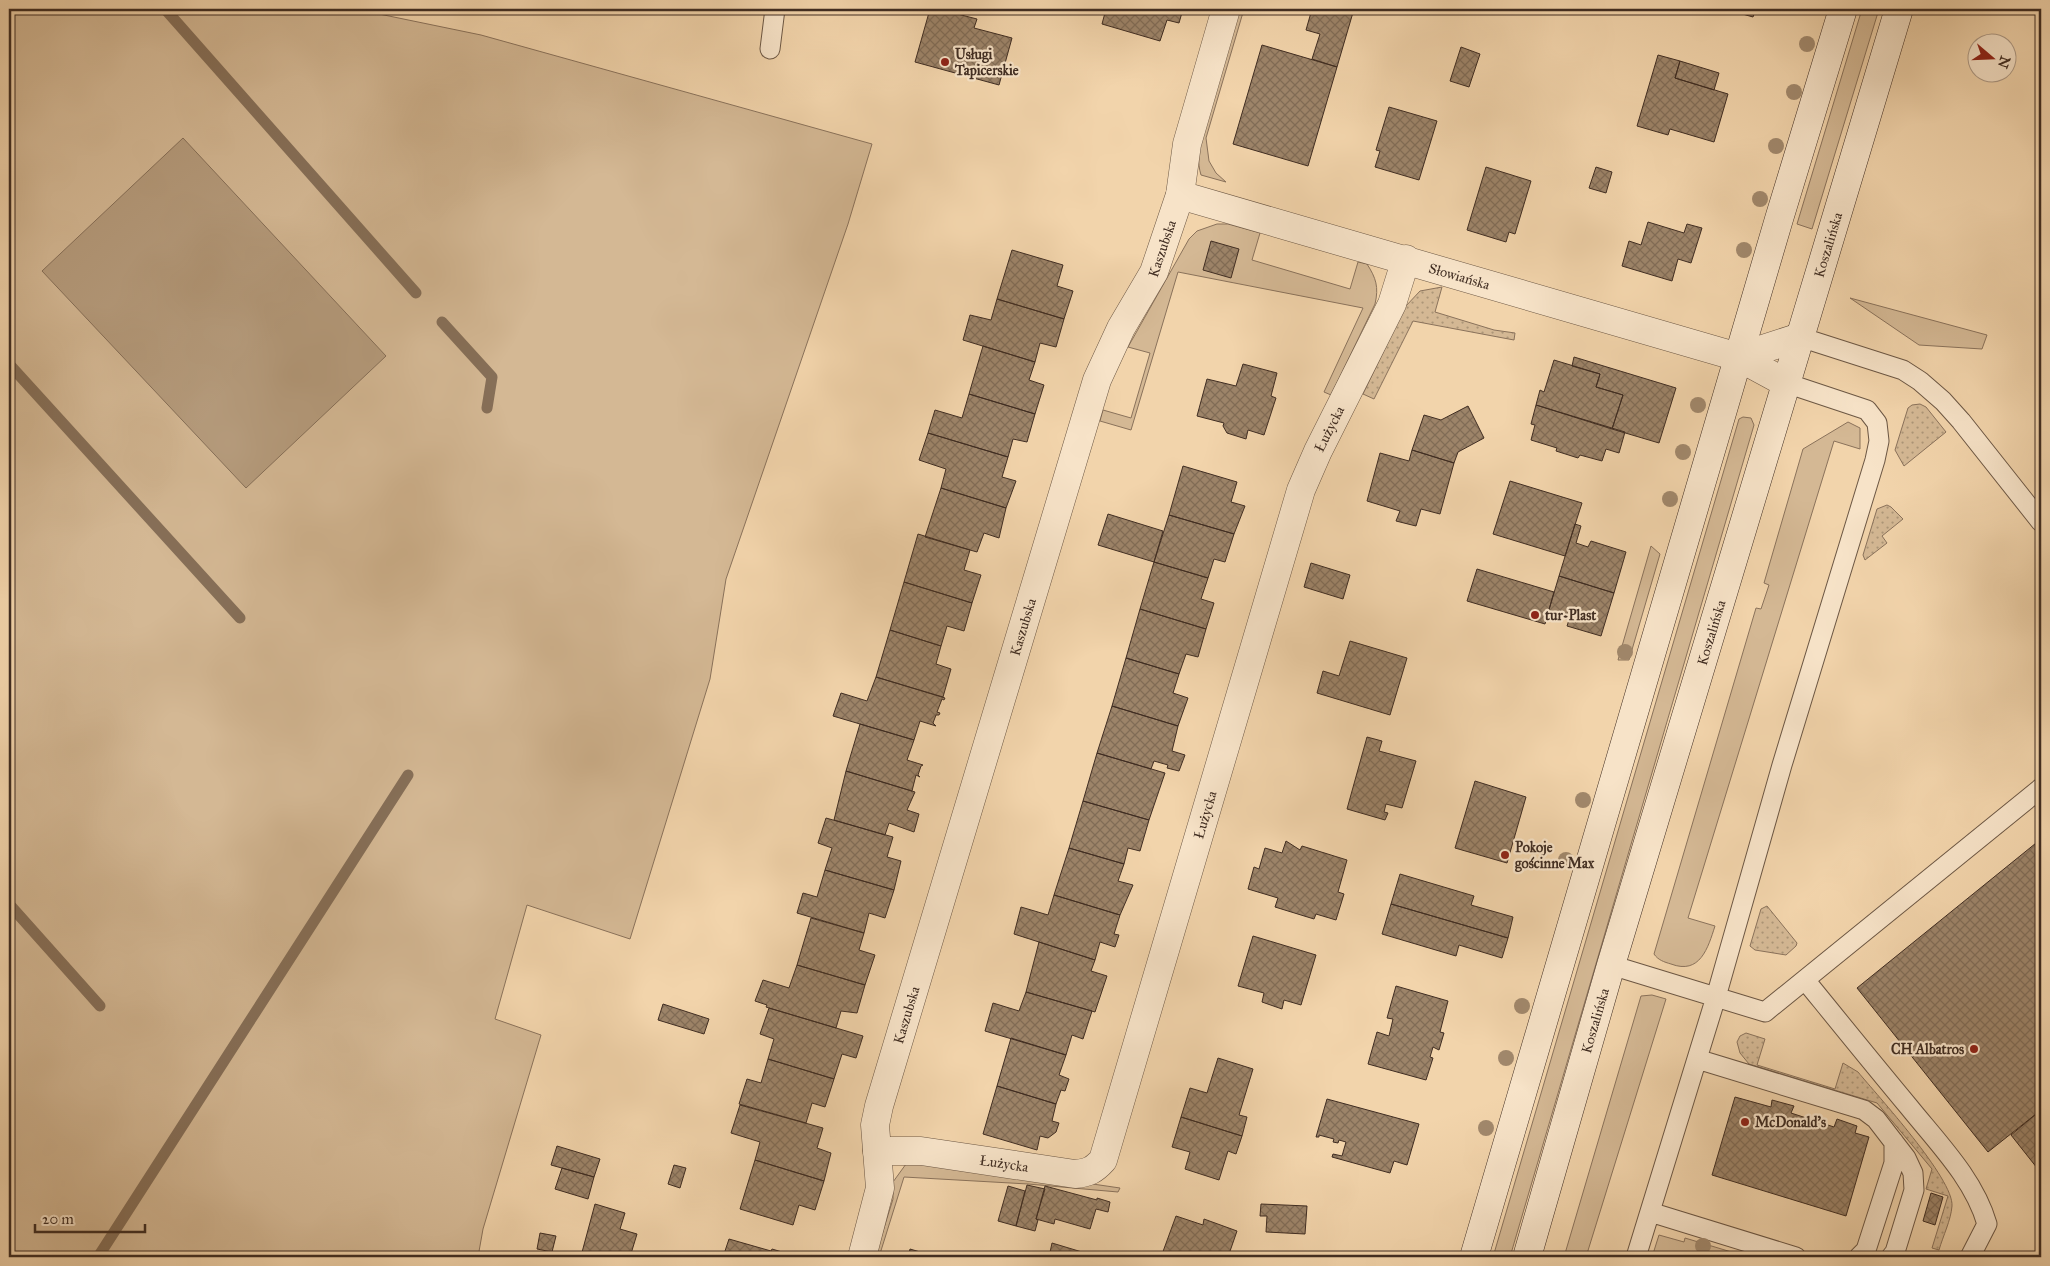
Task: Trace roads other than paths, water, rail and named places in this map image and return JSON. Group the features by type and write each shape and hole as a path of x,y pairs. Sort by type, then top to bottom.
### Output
{"street":[{"name":"Kaszubska","path":"862,1257 880,1188 875,1125 879,1106 1097,380 1121,328 1154,272 1180,195 1187,144 1226,9"},
{"path":"1474,1257 1738,357 1843,9"},
{"name":"Koszalińska","path":"1527,1257 1611,965 1899,9"},
{"name":"Słowiańska","path":"1180,195 1738,357 1786,383"},
{"name":"Łużycka","path":"877,1151 921,1151 1075,1174 1086,1173 1096,1168 1103,1160 1301,490 1318,451 1392,304 1406,260"},
{"path":"1738,357 1800,337"}],"lane":[{"path":"770,49 775,9"},
{"path":"1800,337 1903,370 1920,381 1943,401 1961,421 2041,522"},
{"path":"1636,1257 1716,997 1782,765 1875,460 1879,441 1877,423 1867,410 1786,383"},
{"path":"1611,965 1765,1012 2041,788"},
{"path":"1805,980 1950,1158 1973,1190 1982,1207 1987,1224 1970,1257"},
{"path":"1697,1059 1864,1110 1876,1119 1906,1158 1913,1173 1914,1190 1891,1257"},
{"path":"1859,1257 1866,1250 1894,1163 1894,1142"},
{"path":"1650,1212 1796,1257"}],"waterway":[{"path":"165,9 416,293"},
{"path":"442,322 492,377 487,408"},
{"path":"9,364 240,618"},
{"path":"98,1257 408,775"},
{"path":"9,904 100,1006"}],"place":[{"name":"Usługi Tapicerskie","path":"945,62"},
{"name":"tur-Plast","path":"1535,615"},
{"name":"Pokoje gościnne Max","path":"1505,855"},
{"name":"CH Albatros","path":"1974,1049"},
{"name":"McDonald's","path":"1745,1122"}]}
